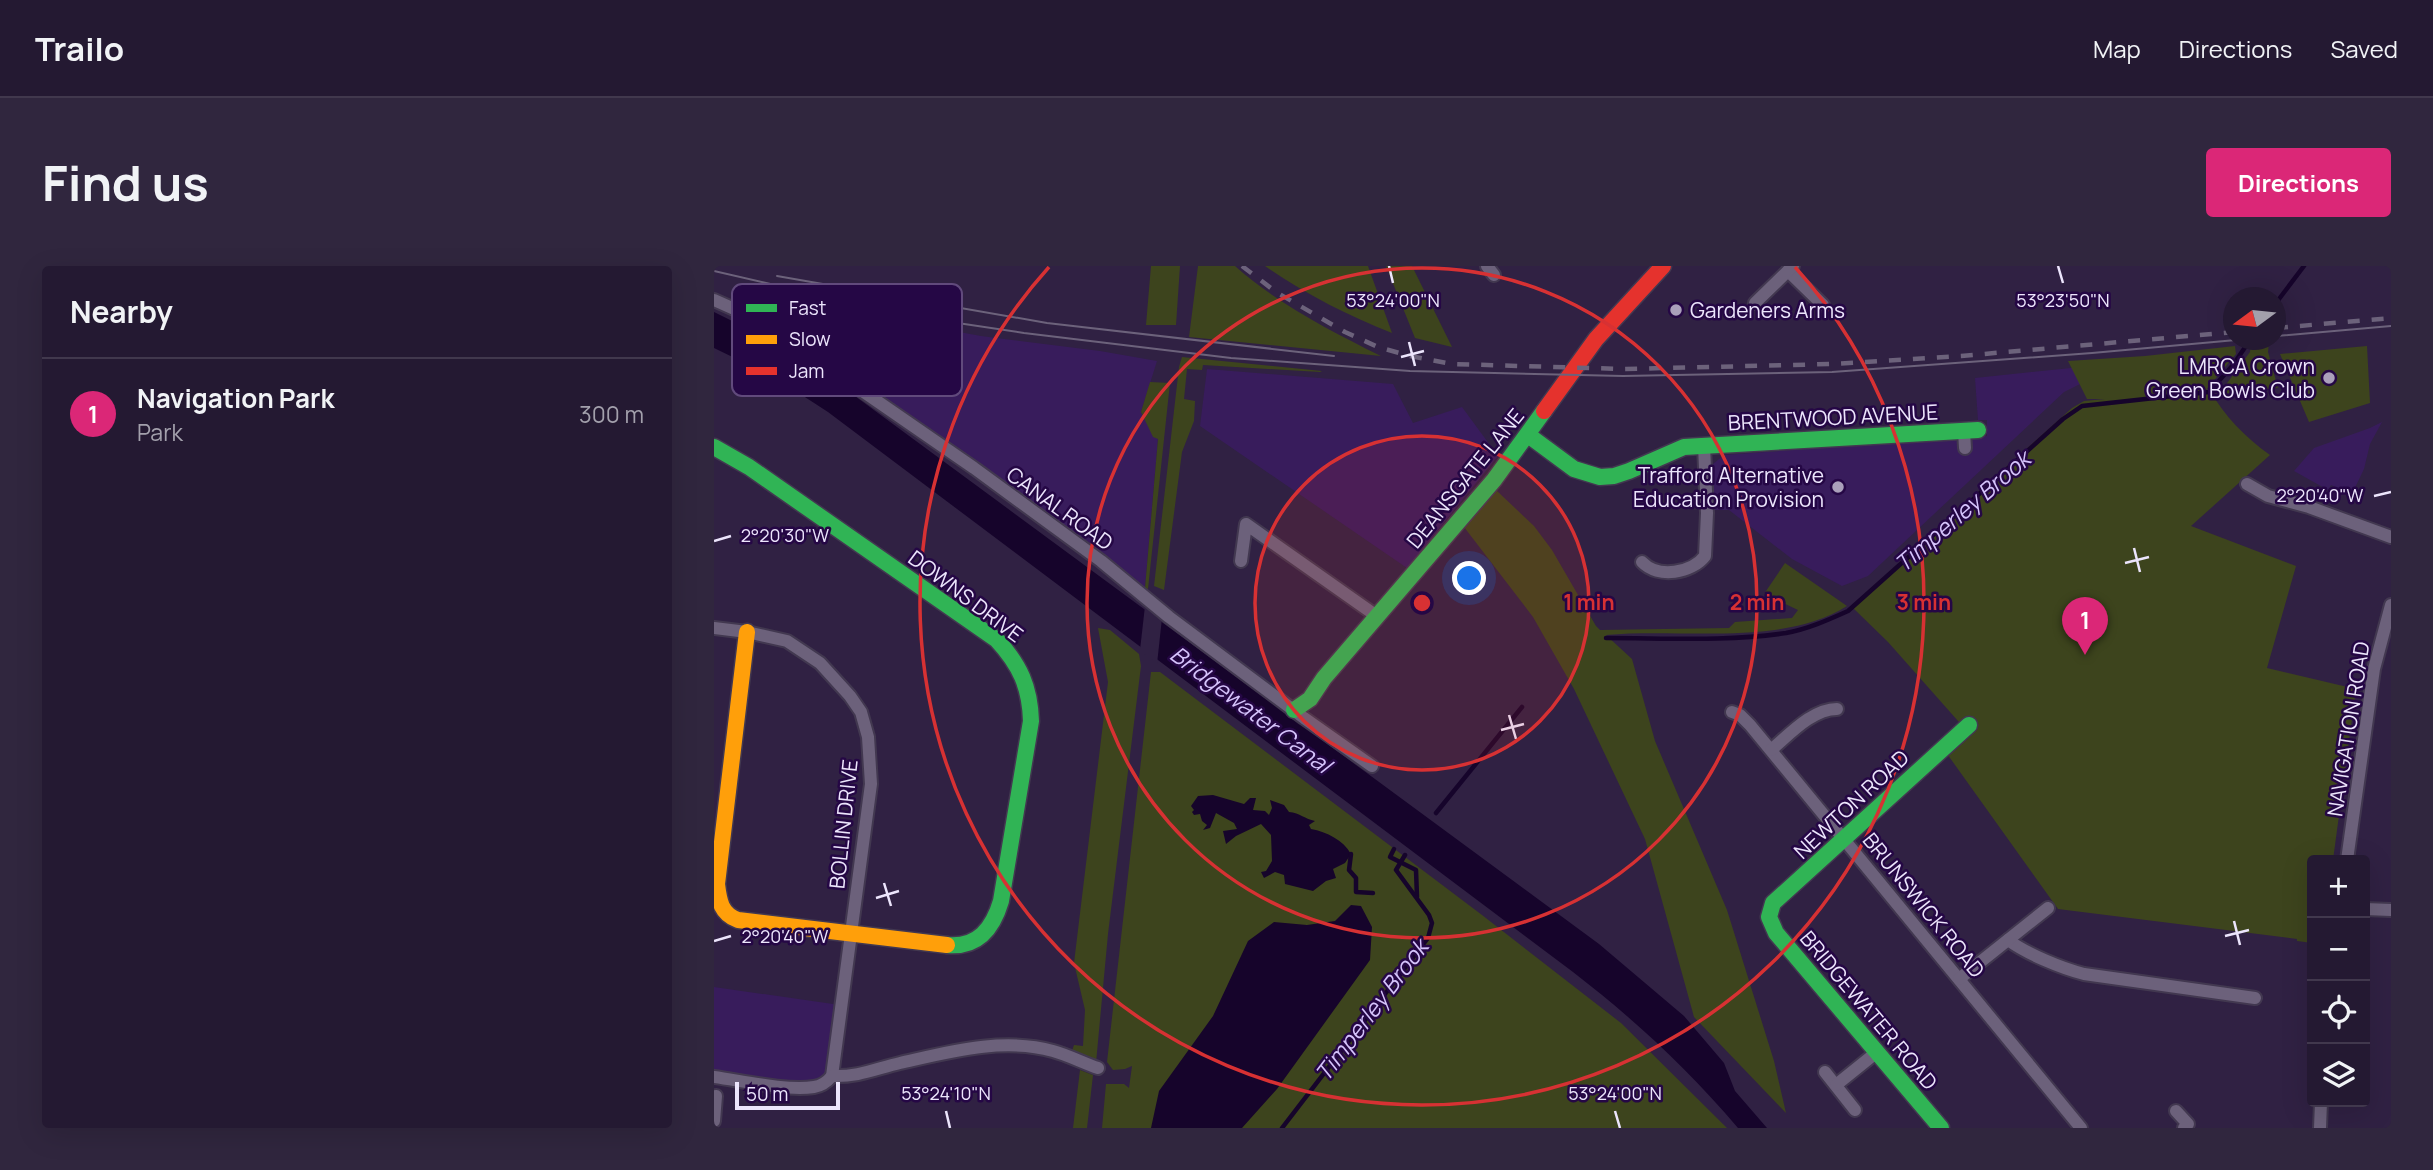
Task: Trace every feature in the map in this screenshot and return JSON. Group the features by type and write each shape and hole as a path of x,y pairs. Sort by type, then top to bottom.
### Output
{"street":[{"name":"DEANSGATE LANE","path":"1294,710 1310,699 1324,678 1491,484 1601,333 1663,266"},
{"path":"1755,303 1791,269 1823,305"},
{"name":"CANAL ROAD","path":"714,300 732,308"},
{"name":"CANAL ROAD","path":"870,396 1101,561 1169,617 1372,766"},
{"name":"BRENTWOOD AVENUE","path":"1528,435 1573,469 1598,476 1621,474 1661,454 1684,447 1971,430 1965,448"},
{"path":"1642,562 1655,570 1684,571 1696,566 1705,556 1707,513 1704,446"},
{"name":"DOWNS DRIVE","path":"714,447 749,467 997,640 1015,658 1026,680 1031,703 1031,721 1001,901 995,922 986,935 963,946 952,946 738,920 723,913 717,884 747,632"},
{"path":"2247,484 2268,496 2309,507 2391,537"},
{"path":"1241,561 1246,524 1378,617"},
{"name":"NAVIGATION ROAD","path":"2348,855 2374,668 2391,605"},
{"name":"BOLLIN DRIVE","path":"714,628 772,636 801,648 820,663 861,712 870,755 871,784 832,1076"},
{"path":"1771,750 1818,713 1837,709"},
{"name":"BRUNSWICK ROAD","path":"1732,712 1744,719 1771,750 2081,1128"},
{"name":"NEWTON ROAD","path":"1769,917 1773,904 1969,725"},
{"path":"1959,979 2048,908"},
{"path":"2370,909 2391,910"},
{"name":"BRIDGEWATER ROAD","path":"1769,917 1776,933 1941,1128"},
{"path":"2008,940 2071,971 2255,998"},
{"path":"714,1077 816,1087 827,1083 832,1076 860,1075 899,1063 990,1046 1035,1047 1055,1051 1098,1068"},
{"path":"1836,1085 1877,1052"},
{"path":"1825,1072 1855,1110"},
{"path":"714,1121 716,1096"},
{"path":"2320,1128 2321,1107"},
{"path":"2176,1111 2188,1124 2184,1128"}],"shaded area":[{"path":"962,333 1157,361 1141,412 1158,438 1145,588 882,396 962,396"},
{"name":"Trafford Alternative Education Provision","path":"2100,365 2102,373 2064,392 1868,576 1842,586 1792,559 1729,510 1714,510 1713,464 1724,455 1987,436 1987,420 1978,420 1975,378"},
{"path":"1207,369 1393,384 1413,423 1462,407 1498,456 1407,568 1200,426"},
{"path":"2382,422 2370,444 2364,469 2352,494 2331,485 2328,490 2294,471 2314,448"},
{"path":"714,987 840,1005 825,1077 797,1084 714,1072"}],"green space":[{"path":"1151,266 1180,266 1176,325 1146,325"},
{"path":"1198,266 1235,266 1286,304 1381,356 1189,337"},
{"path":"1265,266 1368,266 1392,333 1327,303"},
{"path":"1386,266 1412,266 1452,347 1415,338"},
{"name":"LMRCA Crown Green Bowls Club","path":"2367,346 2370,403 2309,422 2280,354"},
{"path":"2223,347 2223,350 2236,350 2236,354 2206,390 2209,389 2236,426 2270,455 2191,526 2296,566 2267,668 2356,689 2334,855 2307,855 2307,942 2058,909 1945,751 1966,730 1888,642 1851,606 2072,408 2084,401 2105,399 2087,399 2068,361"},
{"path":"2268,350 2278,388 2219,394 2250,352"},
{"path":"1182,357 1322,371 1203,365 1202,370 1187,369 1184,399 1195,401 1194,421 1182,452 1164,590 1154,586"},
{"path":"1150,382 1170,383 1148,589 1145,588 1158,439 1153,437 1141,412"},
{"path":"1496,490 1534,526 1552,550 1600,630 1729,628 1735,622 1792,618 1798,610 1764,594 1785,563 1847,606 1821,619 1793,627 1762,631 1606,635 1632,659 1655,741 1727,910 1774,1061 1786,1113 1694,1017 1645,839 1574,689 1533,617 1464,527"},
{"path":"1098,628 1110,630 1139,654 1141,666 1108,934 1096,1063 1071,1054 1074,1045 1083,1046 1085,1010 1074,963 1108,682"},
{"path":"1151,672 1160,672 1621,1023 1727,1128 1102,1128 1106,1084 1124,1084 1129,1088 1132,1066 1113,1070 1107,1062"},
{"path":"1080,1070 1093,1075 1087,1128 1073,1128"}],"water":[{"path":"714,312 732,321 732,357 714,348"},
{"name":"Bridgewater Canal","path":"803,396 855,396 1599,944 1684,1016 1724,1063 1735,1091 1767,1128 1738,1128 1660,1046 1573,972"},
{"path":"1213,795 1244,804 1250,798 1256,798 1253,810 1265,811 1269,815 1272,808 1270,800 1284,805 1289,812 1315,821 1309,825 1311,829 1334,837 1351,854 1345,863 1333,869 1336,878 1326,881 1313,891 1285,884 1284,875 1275,872 1264,878 1261,872 1266,871 1272,861 1271,835 1261,824 1226,844 1223,831 1237,829 1234,823 1216,813 1210,828 1203,830 1207,825 1200,814 1194,815 1191,806 1198,796"},
{"path":"1351,905 1361,906 1372,927 1370,960 1277,1089 1242,1128 1151,1128 1159,1091 1213,1016 1248,941 1274,922 1307,925 1335,921"}],"pier":[{"path":"1145,606 1162,618 1157,664 1140,650"}],"waterway":[{"name":"Timperley Brook","path":"2286,290 2304,266"},
{"name":"Timperley Brook","path":"1606,638 1696,639 1764,636 1802,629 1848,611 2063,419 2082,406 2209,392 2243,350"},
{"name":"Timperley Brook","path":"1436,813 1522,707"},
{"path":"1394,849 1390,857 1416,870 1417,897"},
{"path":"1351,854 1349,870 1356,878 1356,892 1373,893"},
{"name":"Timperley Brook","path":"1282,1128 1428,938 1432,923 1429,915 1396,870 1405,855"}],"tram line":[{"path":"714,271 770,284"},
{"path":"777,276 823,284"},
{"path":"962,308 1047,323 1334,356"},
{"path":"962,324 1231,358 1410,371 1623,376 1832,372 2223,341"},
{"path":"2286,335 2391,326"}],"railway":[{"path":"1242,266 1276,292 1345,332 1378,347 1452,364 1624,369 1832,364 1961,356 2223,333"},
{"path":"2286,327 2391,318"}],"traffic: fast":[{"path":"1294,710 1310,699 1324,678 1494,480 1544,411"},
{"path":"1528,435 1574,469 1600,477 1629,471 1684,447 1978,430"},
{"path":"714,447 749,467 997,640 1018,668 1026,687 1031,721 1001,901 989,928 976,940 947,945"},
{"path":"1941,1128 1776,933 1769,917 1773,903 1969,725"}],"traffic: slow":[{"path":"747,632 717,884 724,910 738,920 947,945"}],"traffic: jam":[{"path":"1544,411 1596,339 1663,266"}],"place":[{"name":"Gardeners Arms","path":"1676,310"},
{"name":"LMRCA Crown Green Bowls Club","path":"2329,378"},
{"name":"Trafford Alternative Education Provision","path":"1838,487"},
{"name":"Navigation Park","path":"2085,655"}]}
